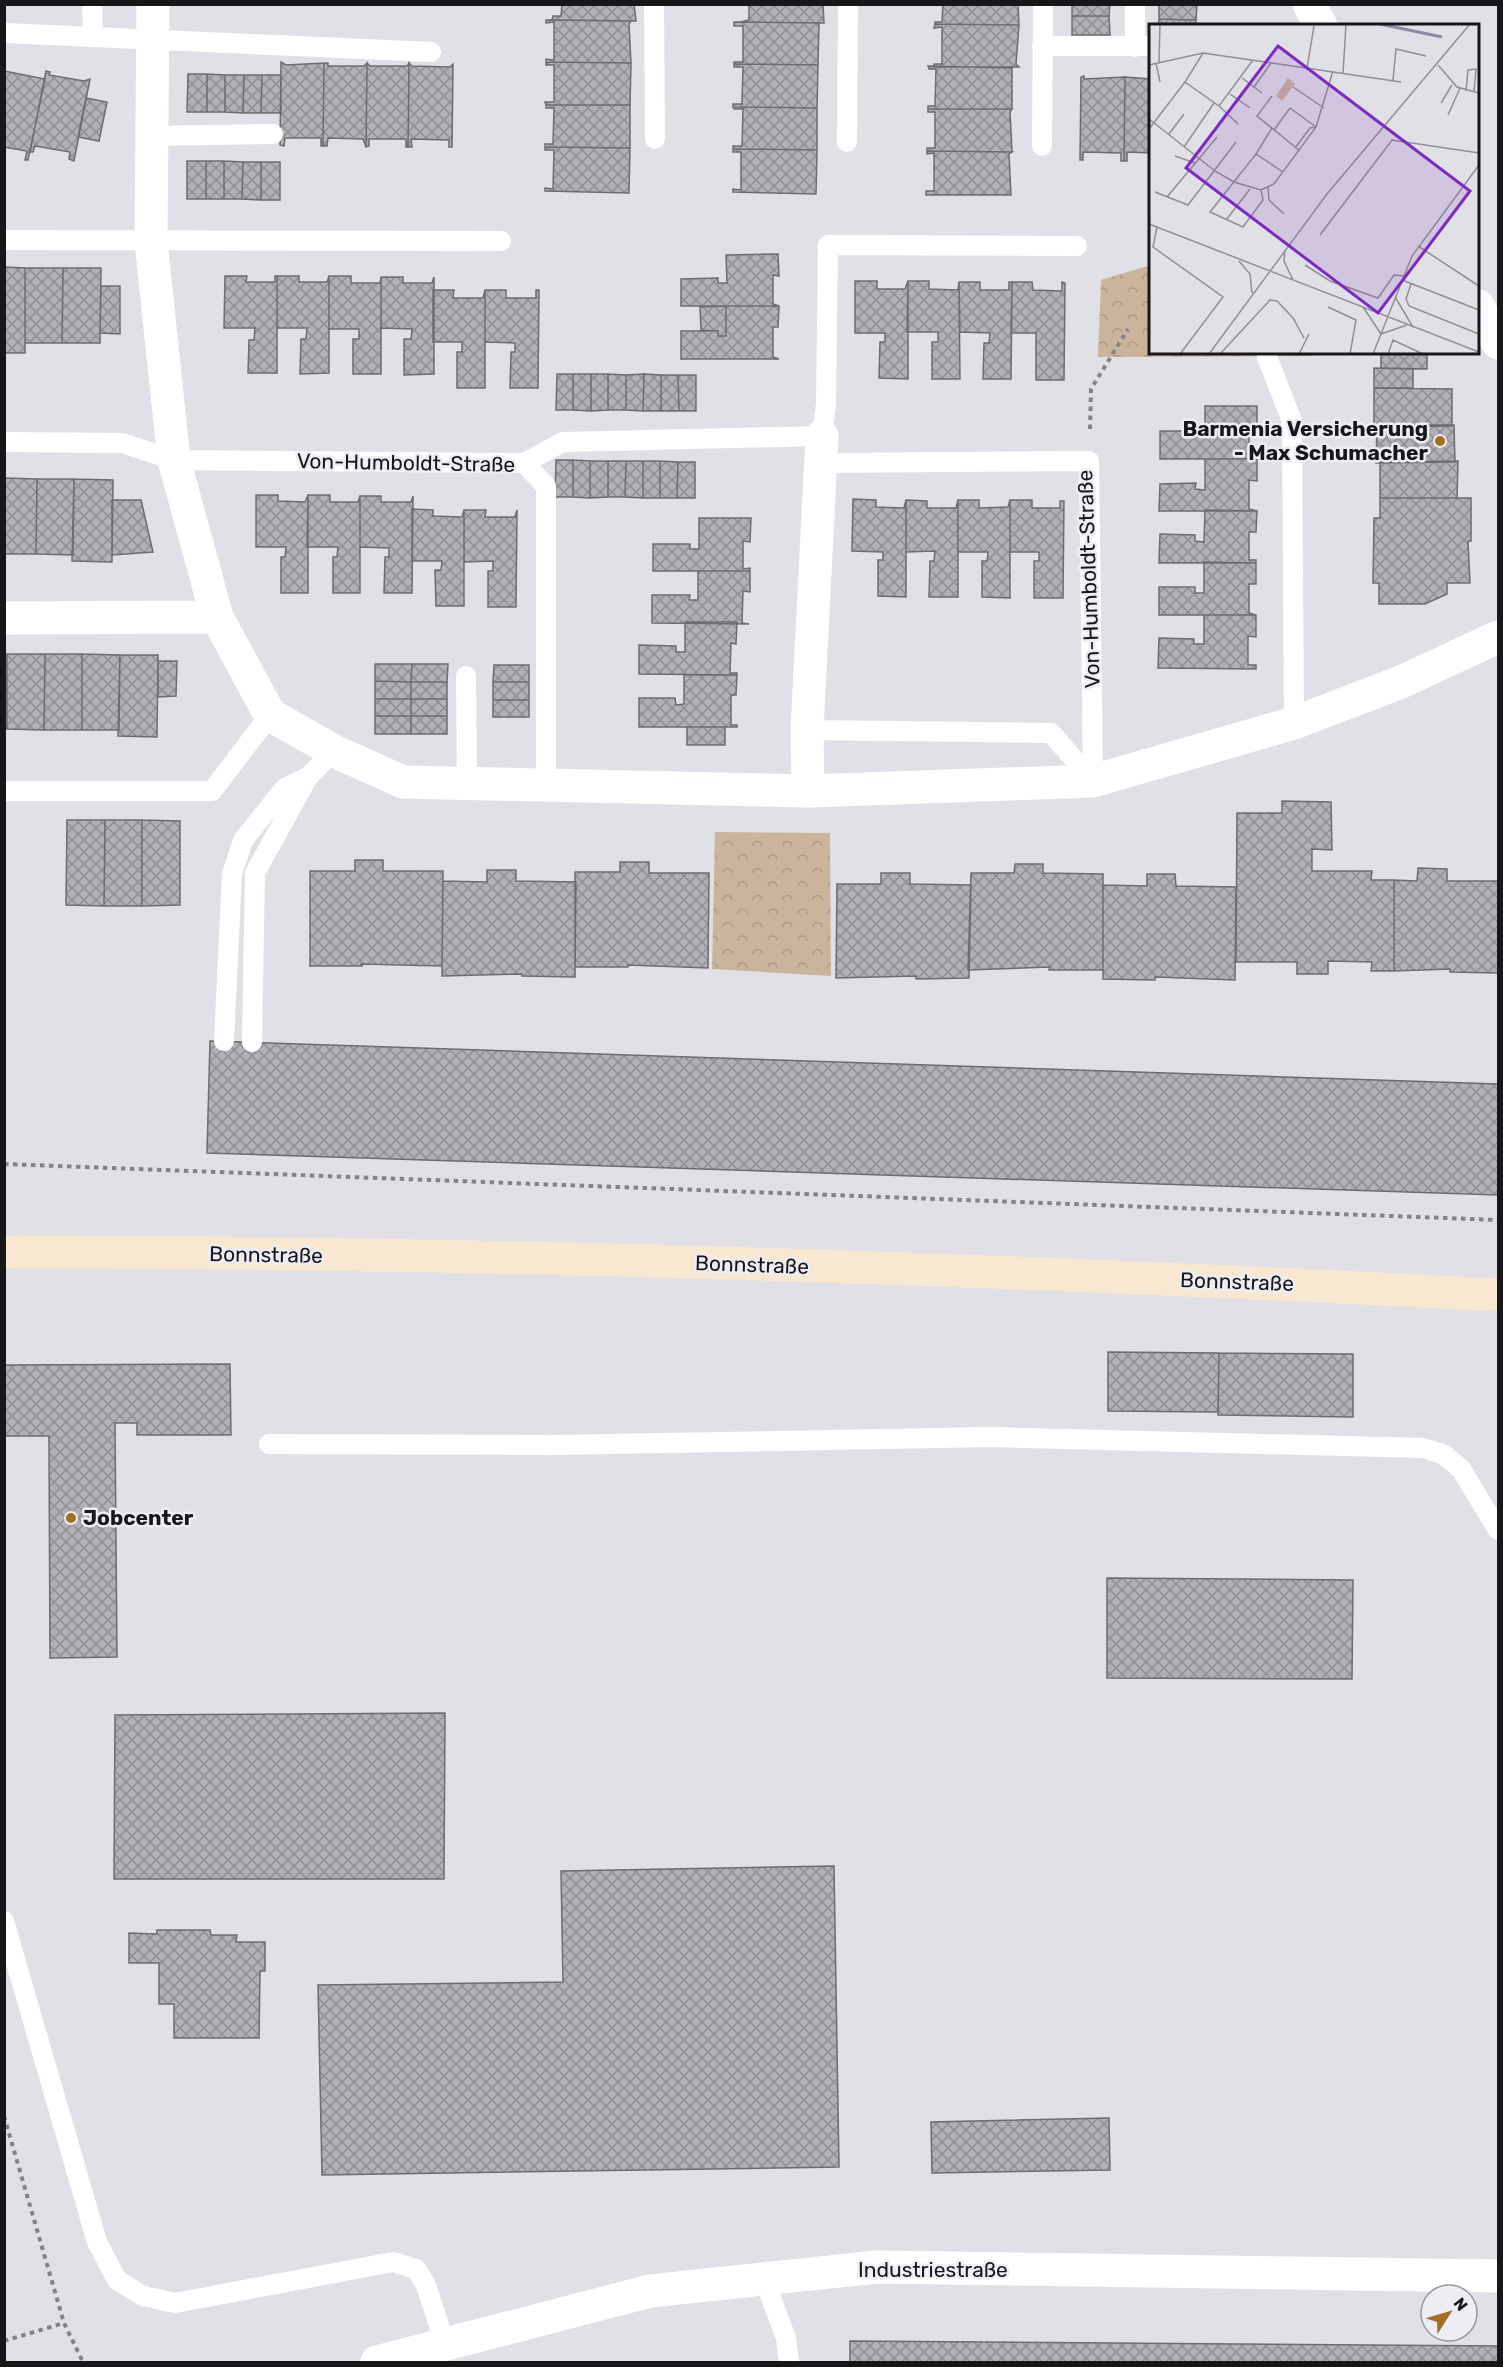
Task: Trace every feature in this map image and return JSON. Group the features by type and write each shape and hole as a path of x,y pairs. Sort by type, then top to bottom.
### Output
{"main road":[{"name":"Bonnstraße","path":"4,1252 643,1261 1261,1282 1498,1295"}],"street":[{"path":"153,4 151,242 174,460 217,617 270,715 334,751 403,782 808,791 1093,781 1294,723 1401,682 1498,637"},
{"path":"1309,4 1320,24"},
{"path":"1479,308 1498,344"},
{"path":"808,791 807,730 821,450"},
{"path":"4,618 217,617"},
{"name":"Industriestraße","path":"393,2360 445,2344 650,2291 877,2267 1498,2276"}],"lane":[{"path":"92,4 93,36"},
{"path":"654,4 655,139"},
{"path":"848,4 848,142"},
{"path":"1042,146 1043,4"},
{"path":"1042,46 1143,46 1135,4"},
{"path":"4,33 431,52"},
{"path":"152,135 273,134"},
{"path":"4,240 501,241"},
{"path":"821,450 826,404 828,245 1077,246"},
{"path":"1267,357 1292,421 1294,723"},
{"name":"Von-Humboldt-Straße","path":"4,442 122,443 174,460 524,463 564,442 1089,461 1093,781"},
{"name":"Von-Humboldt-Straße","path":"524,463 546,486 546,786"},
{"path":"466,676 467,783"},
{"path":"4,791 212,791 270,715"},
{"path":"807,730 1051,733 1093,781"},
{"path":"252,1042 255,873 308,777 334,751"},
{"path":"224,1041 232,874 243,840 285,788 308,777"},
{"path":"269,1444 552,1445 991,1437 1423,1448 1443,1454 1461,1469 1498,1530"},
{"path":"4,1921 97,2242 117,2280 143,2296 175,2303 393,2262 416,2269 426,2285 445,2344"},
{"path":"765,2279 786,2338 789,2362"}],"path":[{"path":"1089,461 1091,389 1128,329"},
{"path":"4,1164 1498,1220"},
{"path":"4,2116 64,2324 83,2362"},
{"path":"4,2341 64,2324"}],"green space":[{"path":"1149,266 1149,354 1313,354 1313,356 1098,357 1101,280"},
{"path":"715,832 830,833 831,976 712,969"}],"building":[{"path":"562,4 634,4 636,21 552,20 553,16 561,16"},
{"path":"749,4 823,4 824,23 740,22 749,20"},
{"path":"943,4 1018,4 1019,25 935,24 935,22 942,22"},
{"path":"1072,4 1110,4 1109,16 1072,16"},
{"path":"1159,4 1197,4 1196,20 1159,19"},
{"path":"1072,16 1109,16 1110,35 1072,35"},
{"path":"1159,19 1196,20 1196,24 1158,24"},
{"path":"546,20 631,21 629,24 631,63 546,62 546,59 554,60 554,22 546,23"},
{"path":"734,22 819,23 818,65 734,64 734,62 743,62 743,26 734,26"},
{"path":"935,24 1019,25 1016,64 1019,67 934,67 934,64 942,64 942,27 934,28"},
{"path":"281,62 286,65 324,63 323,146 321,146 321,138 285,138 284,146 280,145"},
{"path":"546,62 631,63 630,105 546,105 545,102 554,102 554,65 546,65"},
{"path":"324,63 328,63 328,66 364,66 367,63 366,147 363,139 328,138 327,146 323,146"},
{"path":"367,63 370,66 407,66 409,63 408,147 406,147 406,139 369,139 369,146 366,147"},
{"path":"409,63 412,66 450,67 453,64 452,147 449,147 449,140 411,139 412,147 408,147"},
{"path":"734,64 818,65 817,108 733,107 733,104 742,104 743,67 734,67"},
{"path":"928,66 1012,68 1012,109 928,109 928,106 935,106 936,69 929,69"},
{"path":"4,71 45,79 28,160 25,160 27,151 4,147"},
{"path":"46,71 50,72 49,75 84,81 90,79 74,161 69,159 70,152 35,146 33,152 30,152"},
{"path":"188,74 207,74 207,112 187,112"},
{"path":"207,74 225,75 225,112 207,112"},
{"path":"225,75 244,75 243,113 225,112"},
{"path":"244,75 262,75 261,113 243,113"},
{"path":"262,75 281,75 281,113 261,113"},
{"path":"1084,76 1084,79 1125,77 1124,161 1121,161 1121,153 1083,152 1083,160 1080,160 1081,77"},
{"path":"1125,77 1149,79 1149,153 1127,152 1127,161 1124,161"},
{"path":"86,98 107,102 99,141 78,137"},
{"path":"546,105 630,105 630,148 545,147 545,144 553,144 554,108 546,108"},
{"path":"733,107 817,108 817,150 733,149 733,146 742,146 743,109"},
{"path":"928,109 1012,109 1010,112 1012,152 927,151 927,148 935,148 935,112 928,112"},
{"path":"545,147 630,148 629,193 545,191 545,188 553,189 554,150 545,150"},
{"path":"733,149 817,150 816,194 733,192 733,189 741,190 741,152 733,152"},
{"path":"927,151 1012,152 1009,154 1011,195 926,195 926,191 934,191 934,153 927,154"},
{"path":"187,161 206,161 206,199 187,199"},
{"path":"206,161 224,161 224,199 206,199"},
{"path":"224,161 243,162 242,199 224,199"},
{"path":"243,162 261,162 261,200 242,199"},
{"path":"261,162 280,162 280,200 261,200"},
{"path":"778,254 779,276 773,275 773,304 779,306 681,306 681,279 718,278 718,283 727,283 726,255"},
{"path":"4,267 25,268 25,353 4,353"},
{"path":"25,268 63,268 62,343 25,343"},
{"path":"63,268 101,268 100,343 62,343"},
{"path":"225,276 247,276 246,282 275,282 275,276 277,276 277,373 248,373 249,340 254,340 255,328 224,328"},
{"path":"277,276 299,276 299,282 327,282 329,276 329,373 300,374 301,339 306,339 307,328 277,328"},
{"path":"329,276 351,276 351,283 380,283 381,277 381,374 353,374 353,339 359,339 359,329 329,329"},
{"path":"381,277 403,277 403,283 432,283 434,277 434,374 404,375 404,339 411,339 412,329 381,328"},
{"path":"855,281 877,281 877,289 905,289 908,281 908,379 879,378 880,342 885,342 885,333 855,333"},
{"path":"908,281 929,281 929,289 958,290 959,282 960,379 932,379 932,342 938,342 938,332 907,332"},
{"path":"959,282 980,282 980,290 1009,290 1009,282 1012,282 1011,379 983,379 984,343 989,343 990,333 960,332"},
{"path":"1012,282 1032,282 1033,290 1062,291 1062,282 1065,283 1064,380 1036,380 1036,333 1011,333"},
{"path":"101,286 120,286 120,334 100,333"},
{"path":"433,290 454,290 453,298 483,298 485,290 485,388 457,388 457,352 462,352 462,342 433,342"},
{"path":"485,290 506,290 506,298 536,298 536,290 539,290 538,388 510,388 511,352 515,352 515,343 485,342"},
{"path":"726,306 779,306 778,327 773,327 773,357 779,359 681,359 681,331 718,331 718,336 726,336"},
{"path":"726,306 726,336 718,336 718,331 701,330 700,307"},
{"path":"1381,354 1427,354 1427,369 1381,368"},
{"path":"1374,368 1413,369 1413,388 1374,388"},
{"path":"557,374 573,374 573,410 556,410"},
{"path":"573,374 591,374 591,411 573,410"},
{"path":"591,374 608,374 608,410 591,411"},
{"path":"608,374 626,375 626,410 608,410"},
{"path":"644,374 661,375 661,411 643,411"},
{"path":"644,374 643,411 626,410 626,375"},
{"path":"661,375 678,375 679,411 661,411"},
{"path":"678,375 696,375 696,411 679,411"},
{"path":"1374,388 1452,389 1452,426 1374,427"},
{"path":"1205,406 1257,406 1257,429 1249,429 1249,457 1257,457 1257,459 1160,459 1160,431 1196,431 1195,437 1205,437"},
{"path":"1377,425 1454,425 1455,462 1376,463"},
{"path":"1205,459 1257,459 1257,481 1249,480 1249,509 1257,511 1159,511 1160,484 1196,483 1195,489 1205,490"},
{"path":"556,460 573,460 573,497 555,497"},
{"path":"573,460 590,461 590,498 573,497"},
{"path":"590,461 608,461 608,497 590,498"},
{"path":"608,461 626,461 625,497 608,497"},
{"path":"626,461 643,461 643,498 625,497"},
{"path":"643,461 660,461 660,498 643,498"},
{"path":"660,461 678,462 677,498 660,498"},
{"path":"1458,461 1457,498 1380,498 1380,462"},
{"path":"678,462 695,462 695,498 677,498"},
{"path":"4,478 37,479 36,554 4,554"},
{"path":"37,479 74,479 73,555 36,554"},
{"path":"74,479 113,480 112,562 72,561"},
{"path":"256,495 278,495 278,501 305,502 308,495 308,593 281,593 281,557 285,557 286,547 256,547"},
{"path":"308,495 330,495 330,502 358,502 360,496 360,593 333,593 333,557 337,557 338,547 307,547"},
{"path":"360,496 381,496 381,502 411,502 413,496 412,593 384,593 385,557 389,557 389,548 360,547"},
{"path":"1380,498 1471,498 1471,541 1468,541 1470,583 1447,583 1447,594 1425,604 1379,604 1379,583 1373,583 1374,518 1380,518"},
{"path":"853,499 876,500 876,507 904,508 906,500 906,597 878,596 878,560 883,560 883,552 852,551"},
{"path":"112,500 141,500 153,552 112,555"},
{"path":"906,500 927,501 927,508 956,508 958,500 958,597 929,597 930,561 934,561 935,551 906,552"},
{"path":"958,500 979,500 979,508 1008,507 1010,500 1010,598 982,597 982,561 987,561 988,552 958,552"},
{"path":"1010,500 1032,500 1032,508 1060,508 1060,501 1064,501 1063,598 1034,598 1034,561 1039,561 1039,552 1010,552"},
{"path":"412,509 433,510 433,516 462,517 464,510 464,606 436,606 435,570 441,570 442,561 412,561"},
{"path":"464,510 486,510 485,517 515,517 517,510 516,607 488,607 488,571 493,571 493,561 464,562"},
{"path":"1205,510 1257,511 1256,532 1249,532 1249,560 1256,560 1256,563 1159,563 1160,534 1195,535 1195,541 1204,542"},
{"path":"699,518 751,518 750,542 743,541 743,569 750,568 750,571 653,571 653,544 690,544 690,549 699,549"},
{"path":"1204,562 1256,563 1256,584 1249,584 1249,613 1256,615 1159,615 1159,587 1195,587 1195,593 1204,593"},
{"path":"698,571 750,571 750,592 743,591 742,623 749,624 652,623 652,595 690,595 689,600 698,600"},
{"path":"1204,615 1256,615 1256,637 1248,636 1248,665 1256,665 1256,669 1158,668 1159,638 1194,639 1194,644 1204,644"},
{"path":"685,622 737,622 736,644 731,643 730,673 737,673 737,675 639,674 639,645 676,646 676,652 685,652"},
{"path":"4,654 7,654 7,729 4,729"},
{"path":"7,654 45,654 44,730 7,729"},
{"path":"45,654 82,654 82,730 44,730"},
{"path":"82,654 120,655 119,730 82,730"},
{"path":"120,655 158,655 157,737 118,736"},
{"path":"158,661 177,661 176,696 158,697"},
{"path":"375,664 412,664 411,682 375,681"},
{"path":"412,664 448,664 447,682 411,682"},
{"path":"494,665 529,665 529,682 493,682"},
{"path":"684,675 737,675 736,695 731,695 731,725 737,725 737,727 639,727 639,698 675,698 676,705 684,704"},
{"path":"375,681 411,682 411,699 375,699"},
{"path":"411,682 447,682 447,699 411,699"},
{"path":"493,682 529,682 529,700 493,700"},
{"path":"375,699 411,699 411,716 375,716"},
{"path":"411,699 447,699 447,716 411,716"},
{"path":"493,700 529,700 529,717 493,717"},
{"path":"375,716 411,716 411,734 375,734"},
{"path":"411,716 447,716 447,734 411,734"},
{"path":"687,727 725,727 725,745 687,745"},
{"path":"1282,801 1331,802 1332,850 1312,849 1312,871 1372,871 1371,880 1394,880 1394,971 1371,971 1372,962 1328,961 1328,974 1297,974 1297,962 1236,962 1237,813 1282,813"},
{"path":"67,820 105,820 104,906 66,905"},
{"path":"105,820 142,820 142,906 104,906"},
{"path":"142,820 180,821 180,905 142,906"},
{"path":"355,860 383,860 383,871 443,871 442,966 361,964 362,966 310,966 310,871 355,871"},
{"path":"620,862 649,862 649,873 709,873 708,968 628,965 628,967 575,967 575,872 620,872"},
{"path":"1015,864 1043,864 1043,873 1103,874 1103,970 1049,970 1050,967 968,970 971,873 1014,873"},
{"path":"1418,868 1447,869 1447,881 1498,881 1498,973 1450,972 1450,969 1394,971 1394,880 1417,881"},
{"path":"487,870 516,870 516,881 576,882 575,977 522,976 522,974 442,976 443,881 487,882"},
{"path":"881,873 910,873 910,884 971,885 969,978 916,979 916,976 836,978 837,884 881,884"},
{"path":"1147,874 1175,874 1176,886 1236,887 1235,980 1155,977 1155,980 1103,979 1103,885 1147,886"},
{"path":"210,1041 1498,1084 1498,1195 207,1153"},
{"path":"1108,1352 1219,1353 1218,1412 1108,1411"},
{"path":"1219,1353 1353,1354 1353,1417 1218,1415"},
{"path":"230,1364 231,1435 137,1435 137,1423 115,1423 117,1657 50,1658 49,1436 4,1436 4,1365"},
{"path":"1107,1578 1353,1580 1352,1679 1107,1678"},
{"path":"445,1713 444,1879 114,1879 115,1715"},
{"path":"834,1866 839,2167 322,2175 318,1985 563,1982 561,1871"},
{"path":"157,1930 210,1930 211,1935 237,1935 236,1942 265,1942 265,1971 260,1971 259,2038 174,2038 174,2004 159,2004 159,1963 129,1963 129,1933 157,1934"},
{"path":"1109,2118 1110,2170 932,2173 931,2122"},
{"path":"850,2341 1498,2346 1498,2362 850,2362"}],"place":[{"name":"Barmenia Versicherung - Max Schumacher","path":"1440,441"},
{"name":"Jobcenter","path":"71,1518"}]}
